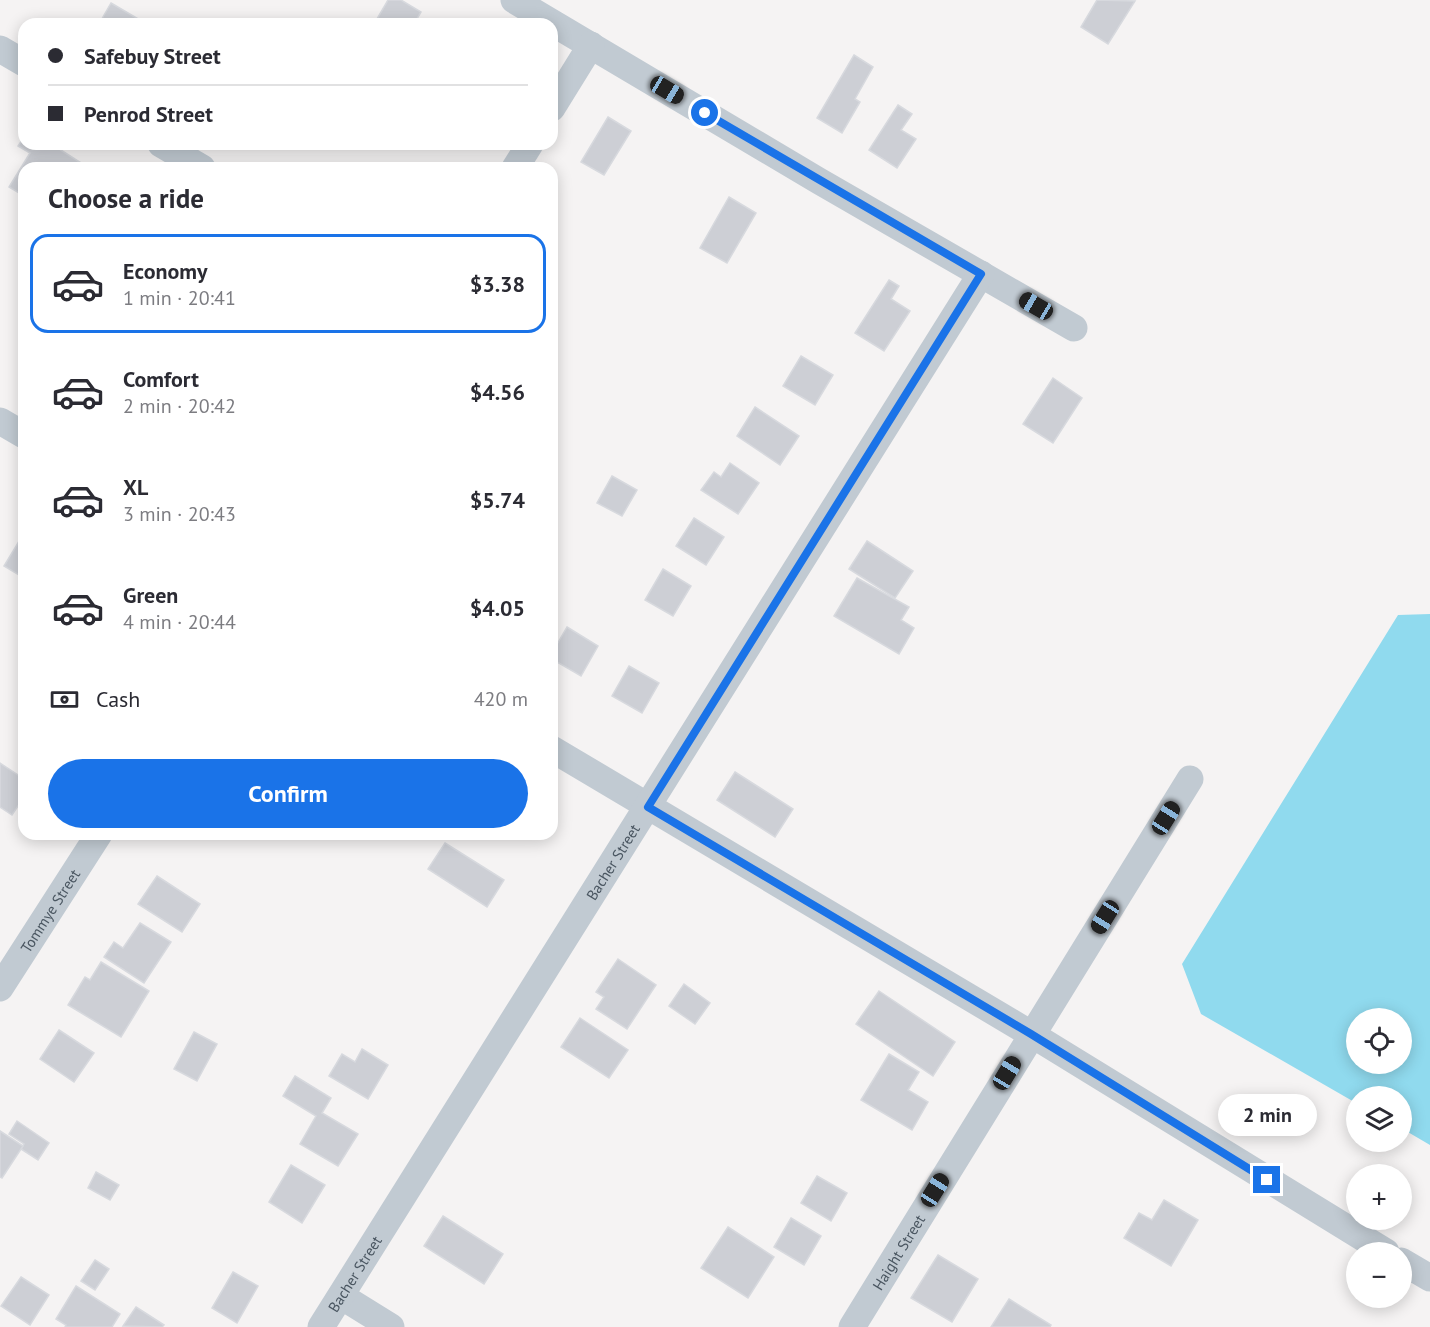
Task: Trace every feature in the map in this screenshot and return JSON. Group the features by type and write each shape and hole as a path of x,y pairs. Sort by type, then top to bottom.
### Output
{"street":[{"path":"514,0 545,18"},
{"path":"558,26 819,181 1074,328"},
{"path":"558,98 591,45"},
{"path":"0,49 18,60"},
{"path":"171,150 192,162"},
{"name":"Bacher Street","path":"321,1327 981,274"},
{"path":"0,421 18,432"},
{"path":"558,753 1031,1034 1370,1242"},
{"name":"Haight Street","path":"852,1327 1190,778"},
{"name":"Tommye Street","path":"0,988 95,840"},
{"path":"1412,1267 1430,1278"},
{"path":"341,1296 391,1327"}],"water":[{"path":"1430,614 1430,1145 1412,1134 1412,1086 1346,1086 1346,1097 1201,1014 1182,964 1398,615"}],"building":[{"path":"388,0 401,0 421,12 418,18 378,18"},
{"path":"1097,0 1135,1 1108,44 1081,27"},
{"path":"111,3 137,18 102,18"},
{"path":"854,55 873,67 855,99 860,102 842,133 817,118"},
{"path":"898,105 912,114 901,130 916,139 897,168 869,150"},
{"path":"608,117 631,131 604,175 581,162"},
{"path":"25,150 61,150 80,162 24,162 30,153"},
{"path":"18,172 18,192 9,187"},
{"path":"729,197 756,213 727,263 700,248"},
{"path":"889,280 899,286 891,299 910,311 884,351 855,333"},
{"path":"801,356 833,375 815,405 783,386"},
{"path":"1053,378 1082,398 1053,443 1023,424"},
{"path":"755,407 799,436 780,465 737,436"},
{"path":"730,463 759,483 738,514 701,490 714,472 721,477"},
{"path":"612,476 637,490 622,516 597,503"},
{"path":"694,518 724,537 706,565 676,546"},
{"path":"867,541 913,571 895,598 849,569"},
{"path":"18,543 18,574 4,566"},
{"path":"663,569 691,586 673,616 645,600"},
{"path":"857,578 909,607 901,620 914,628 899,654 834,616"},
{"path":"567,627 598,646 581,676 558,663 558,643"},
{"path":"629,666 659,683 642,713 612,696"},
{"path":"0,763 18,775 18,806 12,815 0,807"},
{"path":"735,772 793,809 775,837 717,800"},
{"path":"445,843 504,880 487,907 428,869"},
{"path":"157,876 200,904 182,932 138,904"},
{"path":"140,923 171,942 144,983 104,957 114,942 123,948"},
{"path":"618,959 656,985 627,1029 596,1009 604,997 596,992"},
{"path":"101,962 149,991 121,1037 68,1005 85,977 90,980"},
{"path":"684,984 710,1003 695,1024 669,1006"},
{"path":"879,991 955,1042 933,1076 856,1024"},
{"path":"580,1018 628,1050 609,1078 561,1047"},
{"path":"59,1030 94,1053 74,1082 40,1059"},
{"path":"194,1032 217,1044 197,1081 174,1069"},
{"path":"362,1049 388,1065 368,1099 329,1076 342,1054 355,1062"},
{"path":"889,1054 919,1072 908,1090 928,1102 912,1130 861,1100"},
{"path":"295,1076 331,1098 322,1113 358,1134 338,1166 300,1144 316,1116 283,1096"},
{"path":"17,1121 49,1143 38,1160 21,1149 24,1144 9,1134"},
{"path":"0,1131 23,1146 2,1178 0,1177"},
{"path":"291,1165 325,1185 302,1223 269,1202"},
{"path":"96,1172 119,1185 110,1200 88,1188"},
{"path":"817,1176 847,1193 831,1221 801,1203"},
{"path":"1164,1200 1198,1220 1171,1266 1124,1238 1139,1213 1152,1220"},
{"path":"443,1216 503,1254 484,1284 424,1246"},
{"path":"791,1218 821,1236 804,1265 774,1247"},
{"path":"728,1227 774,1257 748,1298 701,1268"},
{"path":"938,1255 978,1279 952,1322 911,1298"},
{"path":"95,1260 109,1269 95,1290 81,1281"},
{"path":"233,1272 258,1286 237,1323 212,1308"},
{"path":"21,1277 49,1295 30,1325 1,1306"},
{"path":"76,1286 120,1314 112,1327 65,1327 66,1325 56,1319"},
{"path":"1009,1299 1051,1325 1050,1327 991,1327"},
{"path":"136,1307 164,1325 162,1327 123,1326"}],"route":[{"path":"705,113 981,274 648,807 1031,1034 1267,1180"}]}
